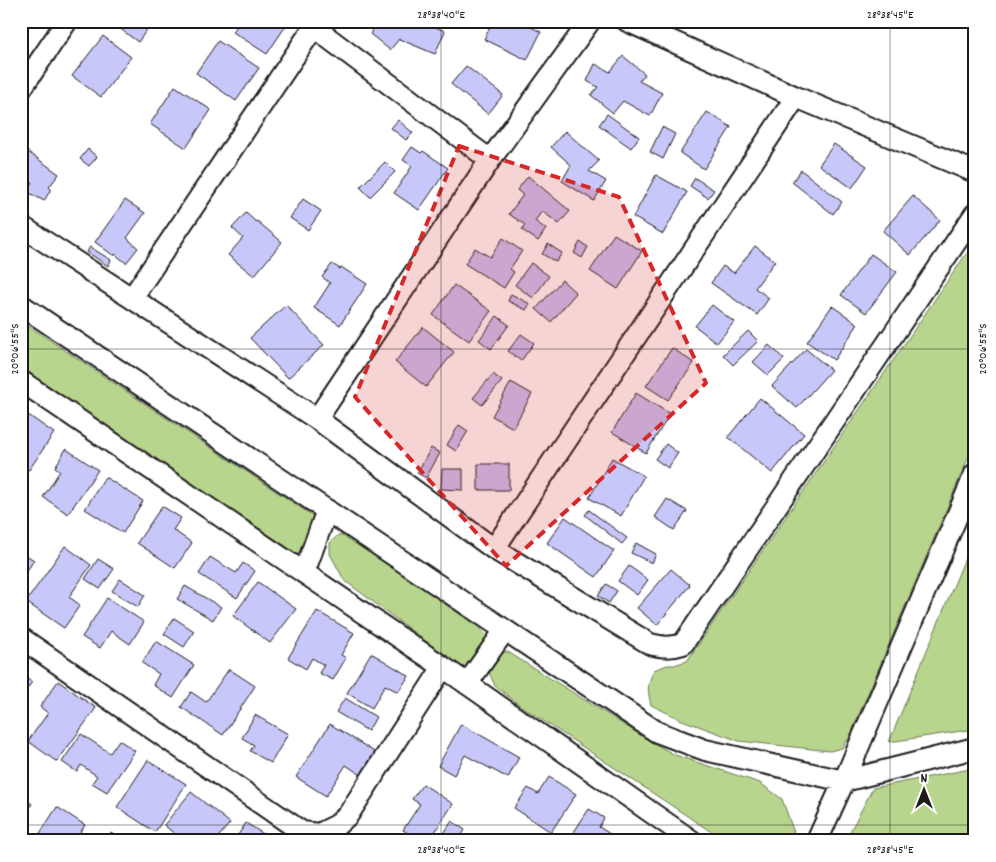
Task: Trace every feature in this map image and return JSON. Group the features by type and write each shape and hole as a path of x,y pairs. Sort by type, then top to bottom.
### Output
{"street":[{"path":"21,89 67,21"},
{"path":"317,419 490,160 590,21"},
{"path":"627,21 796,97 975,172"},
{"path":"132,298 316,24 490,160"},
{"path":"494,549 796,97"},
{"path":"21,226 317,419 494,549 650,644 664,648 683,644 975,214"},
{"path":"21,305 658,732 705,750 844,781 975,748"},
{"path":"21,381 443,667 692,841"},
{"path":"817,841 975,474"},
{"path":"304,573 327,510"},
{"path":"467,684 505,630"},
{"path":"21,638 302,832 319,834 336,825 348,815 443,667"}],"highlighted area":[{"path":"459,146 619,197 706,383 506,566 355,397"}],"green space":[{"path":"975,241 975,442 849,738 842,748 830,751 739,741 682,720 651,705 648,687 654,670 687,661"},
{"path":"21,321 316,518 303,559 21,368"},
{"path":"975,534 975,729 889,742"},
{"path":"338,535 347,536 481,629 487,636 488,648 473,663 464,667 456,664 344,580 330,554 330,543"},
{"path":"497,652 508,652 675,755 760,783 782,799 797,841 725,841 521,706 495,686 488,670"},
{"path":"975,768 975,841 845,841 873,788"}],"building":[{"path":"111,21 153,21 138,42"},
{"path":"240,21 289,21 267,54 233,32"},
{"path":"380,21 385,24 386,21 421,21 445,31 435,54 399,39 390,50 370,34"},
{"path":"493,21 519,21 541,32 527,60 484,39"},
{"path":"103,36 131,57 101,97 72,76"},
{"path":"218,41 259,68 236,101 196,73"},
{"path":"623,56 645,74 639,81 662,93 650,116 623,101 613,113 591,95 598,87 587,81 595,64 610,72"},
{"path":"466,66 503,95 488,114 451,84"},
{"path":"175,86 211,110 186,148 150,124"},
{"path":"707,112 731,127 704,169 680,153"},
{"path":"607,114 639,137 631,148 599,125"},
{"path":"398,120 413,133 406,140 391,128"},
{"path":"662,127 675,134 663,159 650,152"},
{"path":"565,131 599,161 589,171 606,181 594,201 562,181 571,165 551,147"},
{"path":"834,144 867,166 852,188 819,165"},
{"path":"412,147 421,153 423,151 448,168 419,210 394,193 412,166 403,160"},
{"path":"24,149 59,174 49,187 51,189 44,201 26,191 32,182 21,174 21,153"},
{"path":"88,149 97,157 89,166 80,159"},
{"path":"385,162 395,172 370,197 360,187"},
{"path":"801,170 842,202 833,214 792,182"},
{"path":"656,175 687,192 663,234 633,217"},
{"path":"528,176 570,211 559,224 542,211 535,221 546,229 538,241 522,230 525,225 509,214 523,195 517,190"},
{"path":"695,178 714,190 708,198 690,186"},
{"path":"913,196 940,220 910,255 883,231"},
{"path":"303,199 321,211 308,230 290,218"},
{"path":"125,200 145,213 127,238 138,248 126,263 95,242"},
{"path":"246,213 282,242 254,276 228,255 243,238 232,228"},
{"path":"614,234 642,251 618,289 590,271"},
{"path":"503,238 522,251 510,269 514,272 504,288 465,264 475,248 490,257"},
{"path":"580,242 588,247 582,258 574,253"},
{"path":"548,244 562,253 556,262 542,254"},
{"path":"755,246 775,261 755,288 769,298 757,315 711,283 723,266 734,273"},
{"path":"90,247 111,260 108,266 87,252"},
{"path":"871,254 897,272 866,313 841,295"},
{"path":"531,263 549,276 533,298 515,285"},
{"path":"332,264 340,269 341,267 367,284 340,325 314,308 330,283 322,277"},
{"path":"562,280 576,293 551,322 536,309"},
{"path":"454,285 491,311 469,341 433,315"},
{"path":"511,294 530,304 526,310 508,301"},
{"path":"286,305 324,345 288,378 250,338"},
{"path":"712,305 734,322 717,343 695,326"},
{"path":"832,306 858,324 834,360 807,342"},
{"path":"497,316 509,325 491,349 479,340"},
{"path":"423,327 454,352 426,387 395,362"},
{"path":"748,331 758,341 733,365 723,355"},
{"path":"521,334 534,343 521,361 508,351"},
{"path":"769,345 784,359 768,375 753,362"},
{"path":"672,348 694,363 668,400 646,386"},
{"path":"806,349 831,370 797,408 772,386"},
{"path":"493,374 502,381 482,405 473,398"},
{"path":"511,382 532,394 513,428 492,416"},
{"path":"636,393 670,414 646,453 612,432"},
{"path":"760,398 804,434 772,473 728,437"},
{"path":"21,410 54,433 29,470 21,464"},
{"path":"459,425 468,431 456,451 447,445"},
{"path":"666,444 678,453 668,468 655,459"},
{"path":"431,448 440,453 426,478 417,473"},
{"path":"66,449 98,470 68,514 43,497 60,471 55,467"},
{"path":"612,458 644,476 621,516 589,498"},
{"path":"478,464 509,464 509,490 478,490"},
{"path":"442,469 463,469 463,490 441,489"},
{"path":"105,477 143,501 123,533 85,509"},
{"path":"667,499 687,511 674,530 655,517"},
{"path":"162,506 181,518 173,530 192,543 175,568 137,543"},
{"path":"589,510 627,538 622,544 585,515"},
{"path":"565,517 614,551 596,577 547,543"},
{"path":"636,543 656,554 652,563 631,553"},
{"path":"65,546 91,565 69,597 80,605 64,628 26,602"},
{"path":"21,552 34,560 21,580"},
{"path":"210,557 236,573 243,563 255,571 237,598 199,574"},
{"path":"98,559 114,569 100,589 85,579"},
{"path":"629,566 648,580 637,595 618,581"},
{"path":"671,569 690,585 657,625 637,608"},
{"path":"120,579 145,595 138,607 112,591"},
{"path":"258,582 296,609 270,643 233,616"},
{"path":"606,584 617,591 609,603 598,596"},
{"path":"185,586 221,607 213,620 177,599"},
{"path":"107,598 144,622 130,644 111,631 100,648 82,637"},
{"path":"317,611 354,633 341,655 346,658 333,680 319,673 324,665 312,658 306,669 288,658"},
{"path":"174,618 194,631 184,647 164,634"},
{"path":"156,641 194,665 173,698 153,685 159,674 142,663"},
{"path":"371,653 409,676 398,692 385,685 372,708 347,693"},
{"path":"229,669 255,686 223,735 181,707 191,692 206,702"},
{"path":"21,675 32,682 21,697"},
{"path":"58,681 96,708 57,762 28,741 48,713 40,707"},
{"path":"345,698 376,717 368,731 336,712"},
{"path":"255,715 288,734 271,763 250,751 254,745 242,738"},
{"path":"330,724 376,753 361,775 346,765 326,796 296,777"},
{"path":"461,724 519,757 508,778 465,755 454,775 438,766"},
{"path":"81,734 110,753 119,740 135,751 107,792 92,783 97,776 81,765 77,772 62,762"},
{"path":"148,760 186,784 155,832 117,807"},
{"path":"549,777 576,794 551,832 514,808 528,788 538,794"},
{"path":"423,784 453,804 429,841 420,841 403,830 420,804 412,799"},
{"path":"191,792 230,823 215,841 183,841 164,825"},
{"path":"21,796 32,804 21,819"},
{"path":"57,807 85,825 75,841 35,841"},
{"path":"589,809 604,818 599,827 621,841 574,841 570,838"},
{"path":"452,821 465,830 458,841 439,841"},
{"path":"246,823 270,838 268,841 234,841"},
{"path":"111,833 123,841 105,841"}]}
